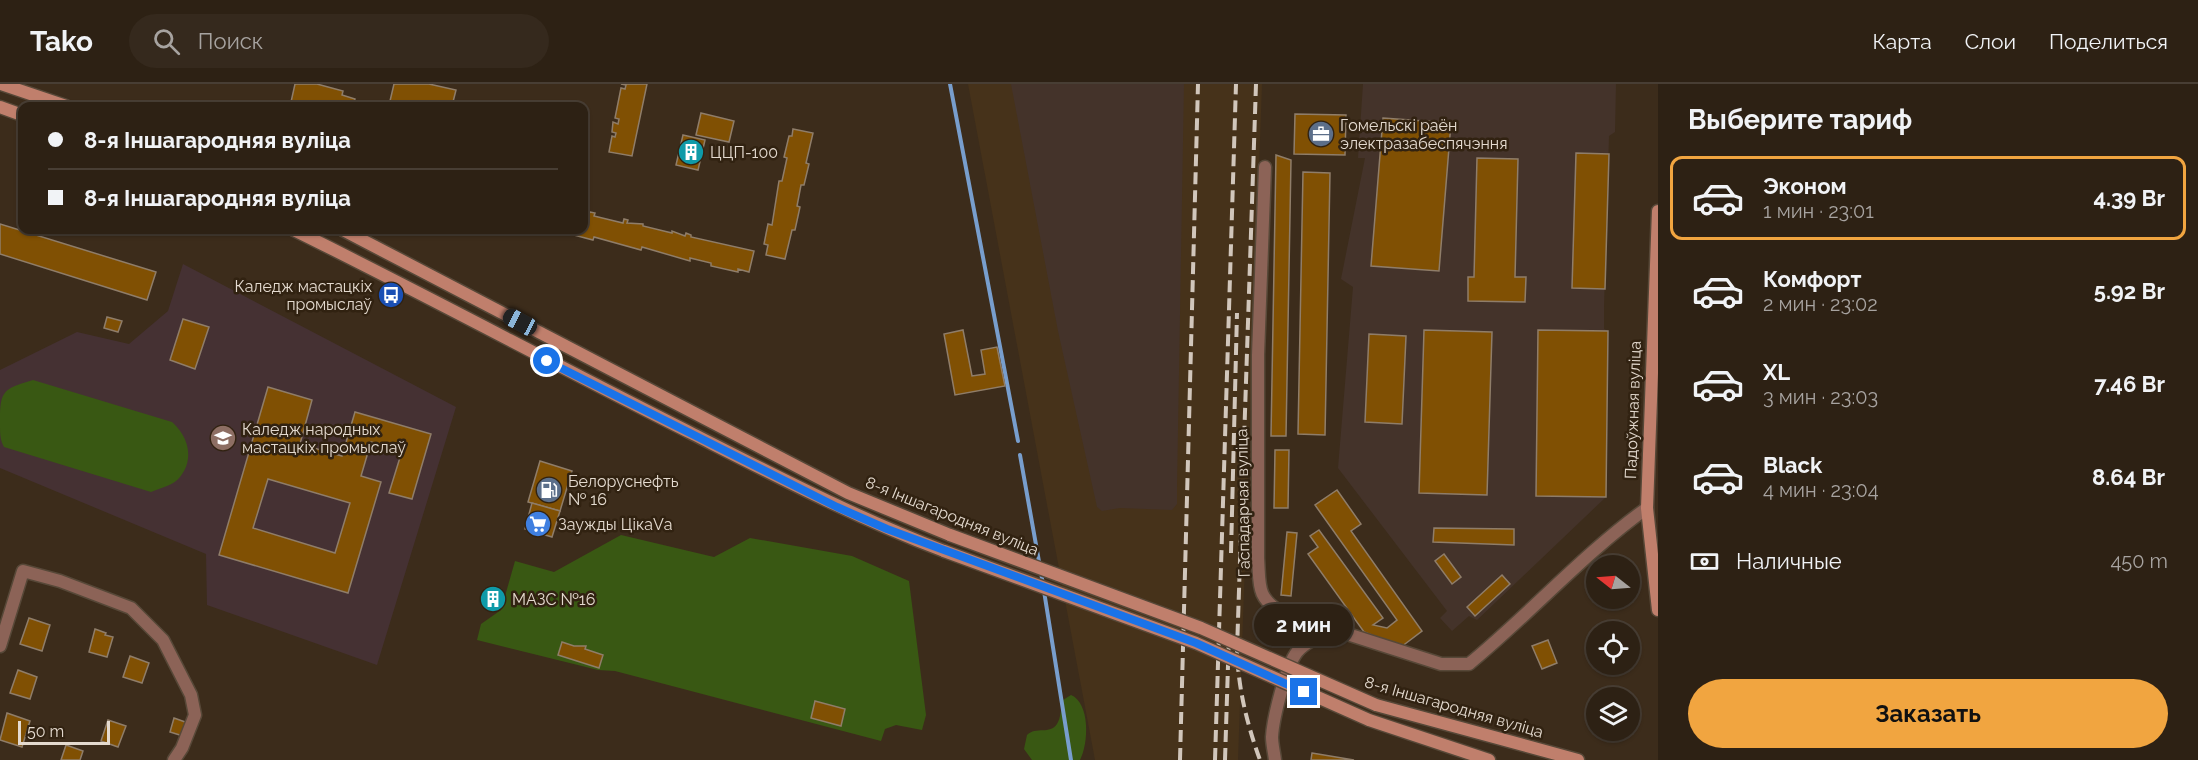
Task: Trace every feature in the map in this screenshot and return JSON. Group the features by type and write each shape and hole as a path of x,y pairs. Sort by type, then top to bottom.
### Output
{"main road":[{"path":"1,84 54,102"},
{"path":"0,107 18,114"},
{"name":"Падоўжная вуліца","path":"1658,211 1647,508 1658,610"},
{"name":"8-я Іншагародняя вуліца","path":"302,234 547,361 847,511 944,551 1196,643 1369,720 1489,760"},
{"name":"8-я Іншагародняя вуліца","path":"352,234 848,493 950,535 1201,628 1376,705 1578,760"},
{"path":"547,361 557,341"},
{"path":"760,468 764,449"}],"street":[{"name":"Гаспадарчая вуліца","path":"1265,167 1258,355 1258,558 1260,590 1268,604 1282,613 1441,664 1469,664 1604,542 1647,508"},
{"path":"0,646 23,571 60,581 130,608 163,640 191,695 195,715 182,748 174,760"},
{"path":"1275,760 1272,738 1274,721 1288,671 1298,651 1313,639 1334,631"}],"shaded area":[{"path":"968,84 1262,84 1238,760 1095,760"},
{"path":"1011,84 1184,84 1177,504 1172,510 1120,508 1102,511 1097,507 1058,331"},
{"path":"1363,84 1616,84 1615,132 1609,136 1604,307 1604,329 1608,331 1606,497 1477,620 1469,616 1452,631 1440,618 1447,611 1338,468 1353,287 1341,279 1365,158 1358,158"},
{"name":"Каледж народных мастацкіх промыслаў","path":"183,264 456,407 377,665 207,605 206,554 0,468 0,370 77,332 129,344 168,311"}],"green space":[{"path":"33,380 172,422 182,434 188,448 185,470 174,482 151,492 4,447 1,439 0,413 4,393 14,386"},
{"path":"621,535 714,557 750,538 852,556 909,581 926,715 922,730 896,725 885,729 881,741 615,671 598,670 477,640 481,624 501,610 515,561 554,572"},
{"path":"1071,695 1082,706 1085,715 1085,744 1080,760 1032,760 1024,749 1027,735 1034,731 1054,727 1059,719 1063,700"}],"building":[{"path":"295,84 317,84 343,91 342,95 355,99 354,102 291,102"},
{"path":"394,84 429,84 456,90 453,102 390,101"},
{"path":"621,84 647,84 632,156 609,152 612,136 615,137 616,133 612,132 613,122 618,124 619,119 615,118 621,88 625,89 626,85"},
{"path":"701,113 734,121 729,142 696,135"},
{"path":"1295,114 1346,115 1345,155 1294,154"},
{"path":"1383,118 1451,123 1439,271 1371,266"},
{"path":"793,129 813,133 806,163 809,164 804,185 801,185 797,206 800,207 795,230 792,230 785,259 766,255 768,245 764,244 768,224 772,225 779,181 782,181 787,158 784,157"},
{"name":"ЦЦП-100","path":"683,135 705,140 698,170 676,165"},
{"path":"1576,153 1609,154 1605,289 1572,288"},
{"path":"1276,155 1291,160 1286,436 1271,436"},
{"path":"1477,158 1518,159 1515,277 1526,277 1525,302 1468,301 1468,277 1474,277"},
{"path":"1303,172 1330,173 1325,435 1298,434"},
{"path":"590,212 595,213 594,216 623,223 624,219 628,220 627,223 643,224 643,226 672,233 672,231 685,236 686,233 691,237 754,251 749,272 738,269 738,272 711,266 711,263 690,258 690,261 642,247 641,250 594,237 593,240 570,234 588,234"},
{"path":"0,224 18,230 18,234 32,234 156,272 147,300 0,254"},
{"path":"107,317 122,321 118,332 104,328"},
{"path":"183,319 209,327 195,369 170,360"},
{"path":"963,330 972,376 985,374 981,350 997,347 1005,386 955,395 944,334"},
{"path":"1424,330 1492,332 1487,495 1419,493"},
{"path":"1538,330 1608,331 1606,497 1536,496"},
{"path":"1369,334 1406,336 1402,424 1365,422"},
{"path":"268,387 312,400 300,444 342,456 355,412 431,434 412,499 389,493 402,451 371,442 361,476 381,482 348,593 219,555","holes":["268,479 350,503 335,553 253,528"]},
{"path":"1275,450 1289,450 1288,508 1274,508"},
{"path":"540,461 572,471 560,511 528,502"},
{"path":"1337,490 1361,524 1351,531 1422,631 1401,647 1364,632 1308,554 1318,547 1310,536 1319,530 1383,618 1373,625 1387,628 1397,620 1315,505"},
{"path":"532,503 560,511 552,537 525,529"},
{"path":"1434,528 1514,529 1514,545 1433,542"},
{"path":"1287,532 1297,533 1291,596 1281,595"},
{"path":"1444,554 1461,577 1452,584 1435,561"},
{"path":"1502,575 1510,584 1475,616 1467,607"},
{"name":"МАЗС №16","path":"491,588 501,591 496,609 486,606"},
{"path":"29,618 50,625 42,651 20,644"},
{"path":"95,629 113,637 107,657 89,652"},
{"path":"1548,640 1557,663 1542,669 1532,646"},
{"path":"562,642 574,646 586,646 585,649 603,655 599,668 558,655"},
{"path":"130,656 149,663 142,683 123,677"},
{"path":"18,670 37,677 30,699 10,693"},
{"path":"815,701 845,709 841,726 811,718"},
{"path":"7,713 30,721 22,747 0,740"},
{"path":"174,718 188,723 183,736 170,732"},
{"path":"108,720 126,726 118,747 101,741"},
{"path":"66,745 83,751 80,760 61,760"},
{"path":"1312,753 1354,760 1311,760"}],"waterway":[{"path":"950,84 1018,441"},
{"path":"1020,455 1043,584"},
{"path":"1044,591 1071,760"}],"railway":[{"path":"1180,760 1198,84"},
{"path":"1215,760 1236,84"},
{"path":"1256,84 1237,650 1244,706 1260,760"},
{"path":"1231,553 1237,313"},
{"path":"1225,760 1229,634"}],"place":[{"name":"Гомельскі раён электразабеспячэння","path":"1321,134"},
{"name":"ЦЦП-100","path":"691,152"},
{"name":"Каледж мастацкіх промыслаў","path":"391,295"},
{"name":"Каледж народных мастацкіх промыслаў","path":"223,438"},
{"name":"Белоруснефть № 16","path":"549,490"},
{"name":"Заужды ЦікаVа","path":"538,524"},
{"name":"МАЗС №16","path":"493,599"}],"route":[{"path":"547,361 837,507 887,529 1196,643 1304,692"}]}
